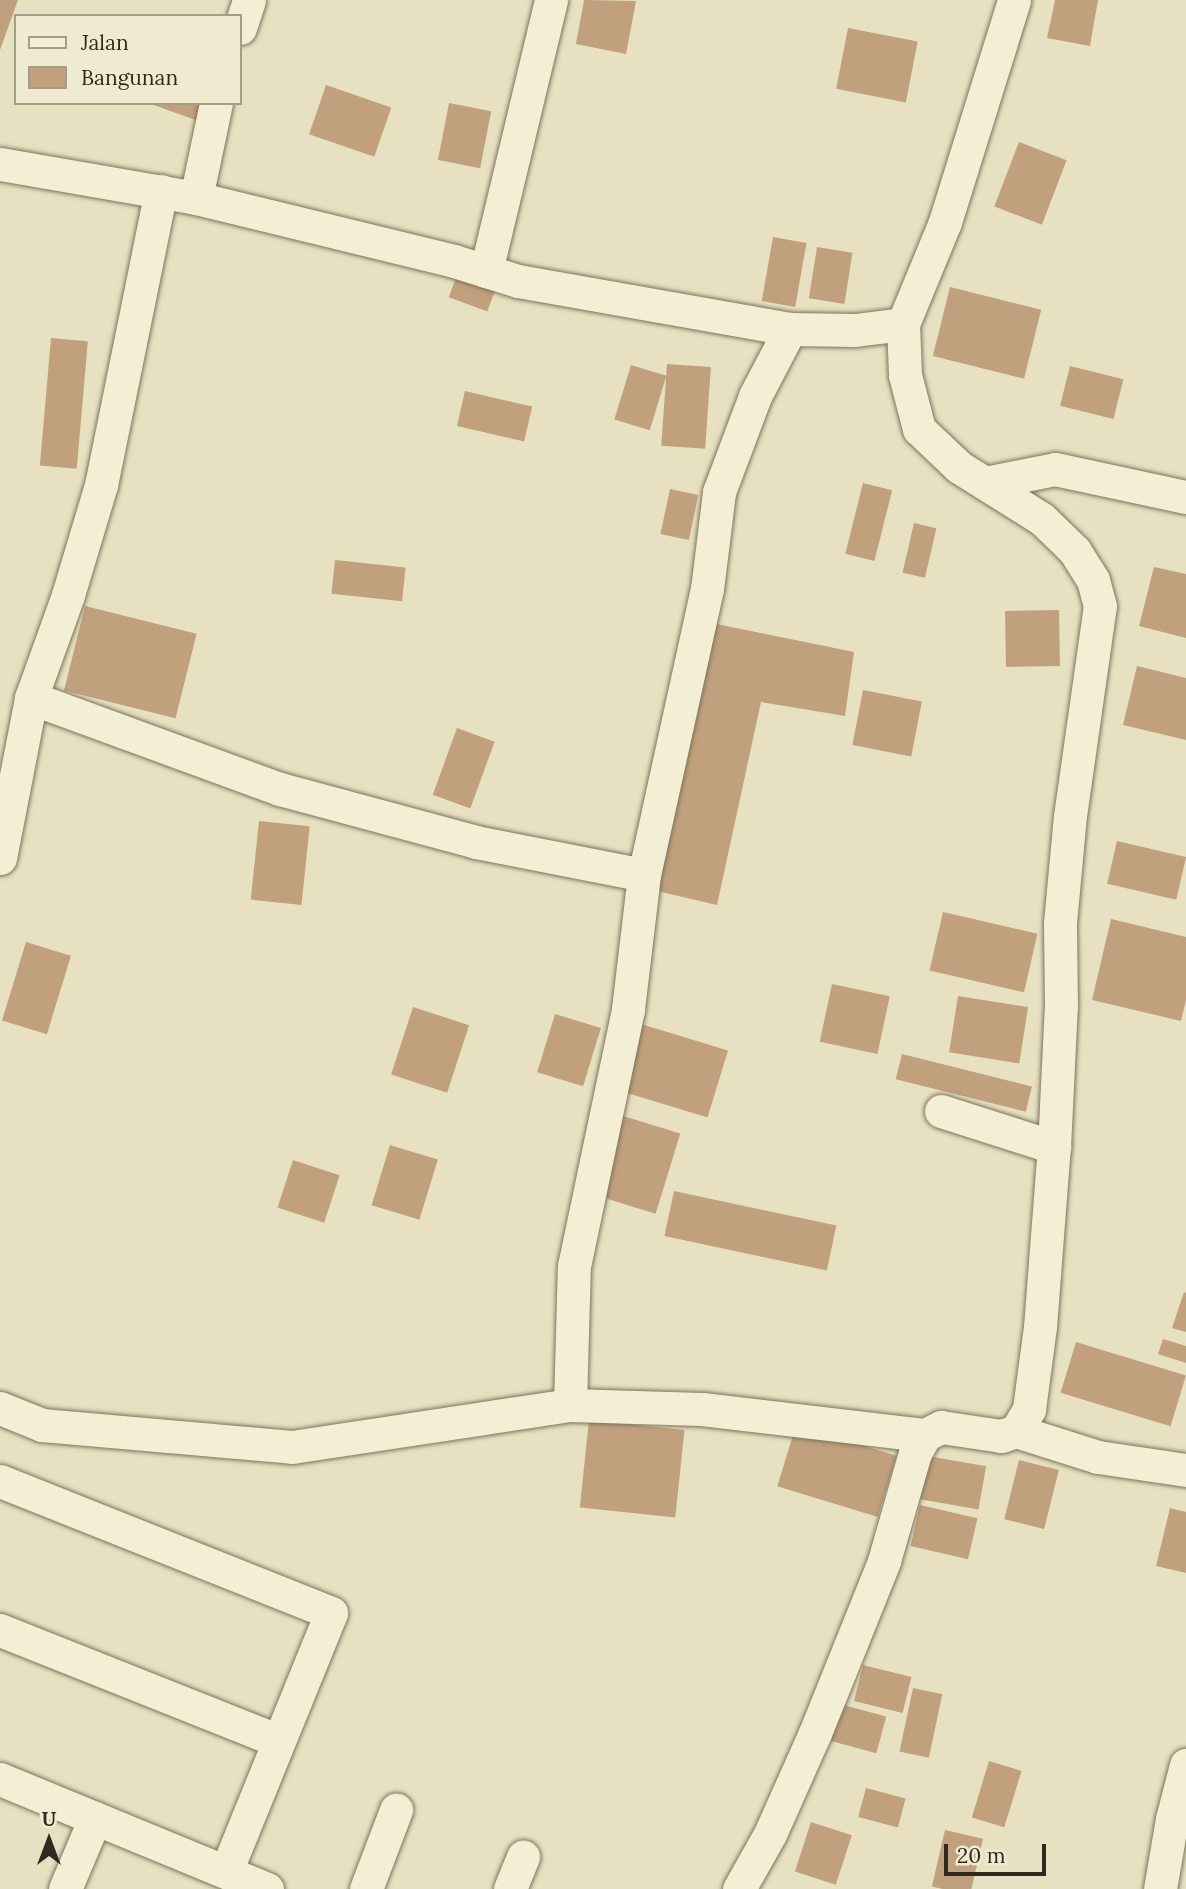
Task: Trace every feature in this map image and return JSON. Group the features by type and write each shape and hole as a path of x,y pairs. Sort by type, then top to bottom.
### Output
{"street":[{"path":"242,22 249,0"},
{"path":"485,271 551,0"},
{"path":"1014,0 945,222 903,324 905,375 919,429 959,467 1042,519 1075,551 1093,580 1100,606 1070,816 1060,923 1061,1006 1054,1147 1040,1327 1029,1409 1016,1431"},
{"path":"196,198 216,105"},
{"path":"0,164 196,198 518,281 790,329 855,330 903,324"},
{"path":"0,858 32,698 68,595 101,485 161,191"},
{"path":"570,1405 574,1266 628,1009 644,875 707,589 719,492 755,396 790,329"},
{"path":"985,483 1055,469 1186,497"},
{"path":"32,698 281,789 477,842 644,875"},
{"path":"941,1111 1054,1147"},
{"path":"0,1408 42,1425 292,1447 570,1405 702,1409 925,1435 941,1427 1001,1436 1016,1431 1098,1457 1186,1470"},
{"path":"739,1889 770,1834 815,1733 884,1561 915,1453 925,1435"},
{"path":"0,1480 331,1613 226,1872"},
{"path":"0,1630 279,1741"},
{"path":"1160,1889 1172,1819 1186,1765"},
{"path":"0,1779 267,1889"},
{"path":"366,1889 396,1810"},
{"path":"65,1889 95,1818"},
{"path":"510,1889 523,1856"}],"building":[{"path":"0,0 18,0 0,50"},
{"path":"584,0 636,1 626,54 576,44"},
{"path":"1055,0 1098,0 1090,46 1047,38"},
{"path":"848,28 918,42 906,102 836,89"},
{"path":"326,85 391,107 374,157 309,134"},
{"path":"449,103 491,111 480,168 438,160"},
{"path":"154,105 210,105 204,123"},
{"path":"1019,142 1067,160 1042,225 994,206"},
{"path":"773,237 806,243 795,307 762,301"},
{"path":"817,247 853,253 844,304 809,298"},
{"path":"458,272 497,286 487,311 449,297"},
{"path":"950,287 1041,310 1024,379 933,356"},
{"path":"51,338 88,341 77,469 40,466"},
{"path":"667,364 711,367 705,449 661,446"},
{"path":"631,365 666,376 650,430 614,420"},
{"path":"1070,366 1123,379 1113,419 1060,406"},
{"path":"465,391 532,407 524,442 457,426"},
{"path":"863,483 892,490 874,561 845,554"},
{"path":"670,489 698,495 689,540 660,534"},
{"path":"914,523 936,528 925,578 903,573"},
{"path":"335,560 406,567 402,601 331,594"},
{"path":"1154,567 1186,574 1186,638 1139,626"},
{"path":"85,606 197,634 176,718 64,690"},
{"path":"1059,610 1060,666 1006,667 1005,611"},
{"path":"707,622 854,652 845,716 761,702 717,905 653,890"},
{"path":"1137,666 1186,678 1186,740 1123,725"},
{"path":"863,690 922,701 911,756 852,745"},
{"path":"457,728 495,742 470,808 433,795"},
{"path":"259,821 310,826 301,905 251,900"},
{"path":"1117,841 1186,857 1176,900 1107,884"},
{"path":"943,912 1038,934 1024,992 930,970"},
{"path":"1111,919 1186,937 1186,1000 1181,1021 1092,1000"},
{"path":"26,942 71,956 47,1034 2,1020"},
{"path":"832,984 890,996 877,1054 820,1042"},
{"path":"958,996 1028,1007 1019,1063 949,1052"},
{"path":"413,1007 469,1025 447,1093 391,1075"},
{"path":"555,1014 601,1028 583,1086 537,1072"},
{"path":"641,1024 728,1051 708,1118 621,1091"},
{"path":"902,1054 1032,1086 1026,1112 896,1079"},
{"path":"620,1115 680,1133 656,1214 595,1195"},
{"path":"390,1145 438,1160 419,1220 372,1205"},
{"path":"293,1160 340,1175 324,1223 278,1208"},
{"path":"674,1191 836,1226 827,1271 664,1236"},
{"path":"1184,1292 1186,1293 1186,1332 1172,1328"},
{"path":"1163,1339 1186,1346 1186,1363 1158,1354"},
{"path":"1076,1342 1186,1376 1170,1426 1061,1393"},
{"path":"589,1420 684,1430 675,1518 580,1508"},
{"path":"796,1425 896,1456 878,1517 777,1486"},
{"path":"928,1456 986,1466 978,1510 920,1499"},
{"path":"1019,1460 1059,1470 1044,1529 1004,1519"},
{"path":"920,1505 977,1518 968,1559 911,1546"},
{"path":"1170,1508 1186,1512 1186,1573 1156,1566"},
{"path":"863,1665 912,1677 903,1713 854,1701"},
{"path":"913,1688 942,1694 929,1758 899,1752"},
{"path":"836,1703 886,1716 876,1753 826,1740"},
{"path":"989,1761 1022,1771 1004,1827 972,1817"},
{"path":"866,1788 906,1799 898,1828 858,1817"},
{"path":"811,1822 852,1835 836,1885 795,1871"},
{"path":"945,1830 983,1839 971,1889 932,1887"}]}
